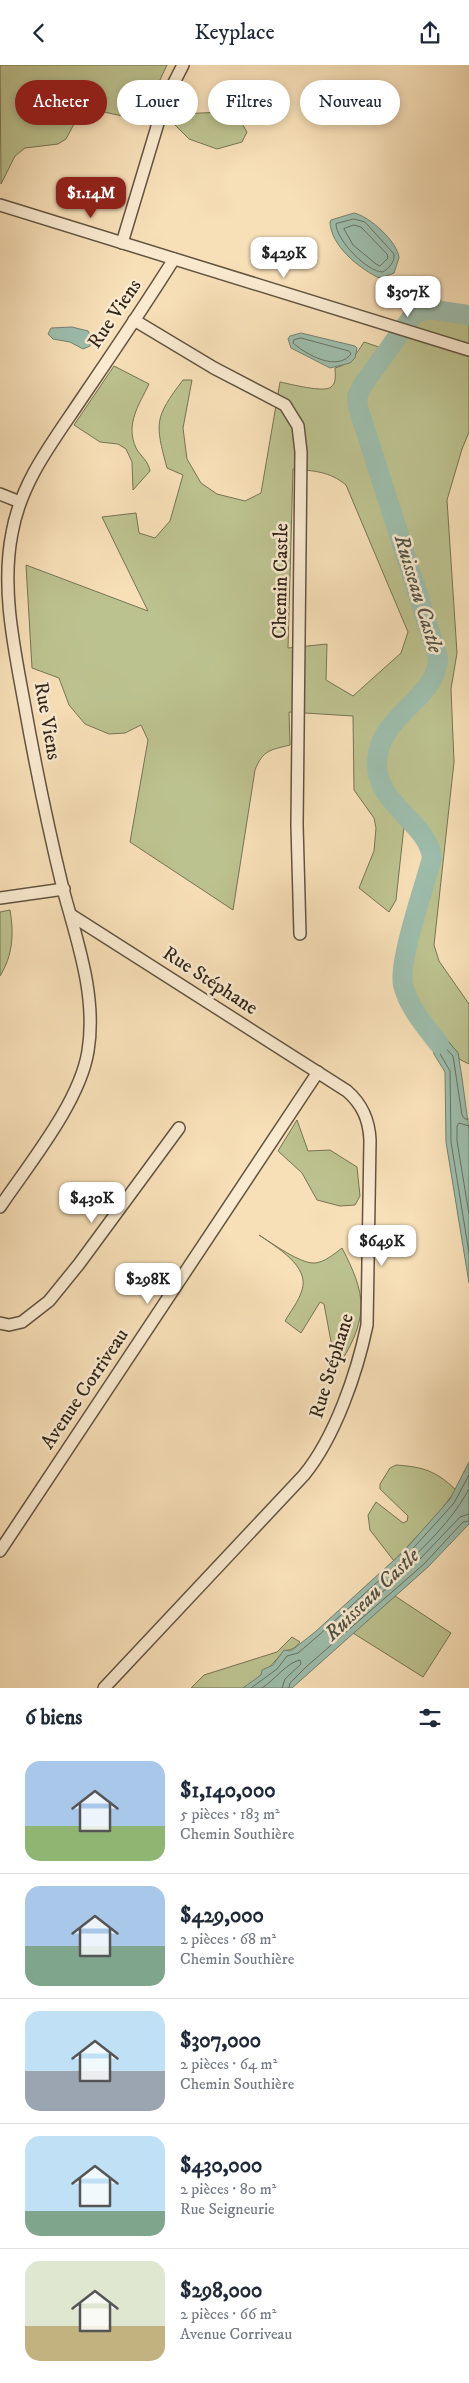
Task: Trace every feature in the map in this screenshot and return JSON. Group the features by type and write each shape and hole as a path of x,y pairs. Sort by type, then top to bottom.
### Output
{"street":[{"path":"122,243 161,113 171,85 183,65"},
{"path":"0,205 469,349"},
{"name":"Rue Viens","path":"0,1207 66,1106 75,1089 88,1051 89,1007 71,915 32,749 12,632 8,564 12,533 20,502 40,461 174,259"},
{"name":"Chemin Castle","path":"134,320 214,368 277,399 293,415 298,426 301,446 297,825 300,934"},
{"path":"0,493 20,502"},
{"path":"0,898 64,889"},
{"name":"Rue Stéphane","path":"71,915 318,1072 355,1098 362,1107 369,1129 368,1318 364,1338 336,1422 323,1450 304,1475 104,1688"},
{"name":"Avenue Corriveau","path":"0,1551 318,1072"},
{"path":"0,1323 8,1325 22,1323 49,1301 179,1128"}],"green space":[{"path":"0,65 167,65 160,80 117,80 117,115 107,113 107,80 15,80 15,125 74,125 66,139 58,144 25,148 15,156 1,184"},
{"path":"198,113 208,113 208,125 243,125 247,132 242,142 217,149 189,139 175,125 198,125"},
{"path":"428,309 469,315 469,432 447,500 457,653 451,689 454,762 434,945 439,961 469,1004 469,1064 459,1059 458,1053 432,1022 422,1023 406,995 403,985 404,959 432,858 431,845 405,817 396,900 389,912 359,888 374,851 376,828 374,818 354,790 353,716 289,712 290,745 268,752 261,758 255,770 233,910 130,842 148,740 141,725 125,733 109,734 85,724 69,705 59,678 32,668 26,565 148,611 102,517 136,513 139,533 155,538 170,521 183,475 167,468 159,430 162,413 183,380 192,380 183,428 187,459 201,483 217,494 245,501 261,493 280,382 314,389 327,389 331,387 335,381 335,368 349,361 364,342 388,350 414,314","holes":["293,469 327,474 346,485 408,632 401,653 353,696 326,680 327,644 288,648"]},
{"path":"114,366 149,384 135,415 132,431 136,448 146,461 150,471 133,490 132,462 126,449 118,444 100,442 74,425"},
{"path":"10,910 12,927 10,952 0,976 0,912"},
{"path":"297,1120 308,1151 330,1150 357,1167 360,1196 355,1205 340,1206 317,1200 302,1173 278,1151"},
{"path":"259,1235 302,1260 315,1263 322,1261 342,1248 356,1279 361,1305 356,1331 341,1362 335,1363 324,1304 320,1302 301,1333 285,1321 301,1294 303,1281 301,1273 290,1258"},
{"path":"396,1465 429,1471 442,1478 456,1490 437,1515 394,1561 370,1530 368,1515 376,1502 403,1523 407,1521 408,1516 380,1489 380,1484 390,1468"},
{"path":"395,1596 451,1633 423,1677 353,1633"},
{"path":"292,1637 300,1642 292,1649 284,1652 264,1673 247,1686 242,1688 191,1688 204,1675 277,1652"}],"water":[{"path":"354,213 375,224 394,245 399,258 394,273 381,278 377,277 354,262 340,247 335,239 330,222 331,220"},
{"path":"72,327 88,331 92,338 90,346 83,349 70,342 53,339 48,334 51,328"},
{"path":"301,333 355,346 357,348 355,358 350,363 330,368 291,348 288,339 290,336"},
{"path":"432,1022 458,1053 462,1078 469,1130 469,1283 446,1142 445,1072 434,1054 432,1045 420,1032 422,1023"},
{"path":"469,1462 469,1524 428,1567 292,1688 243,1688 261,1675 262,1670 273,1665 284,1650 291,1651 315,1632 404,1551 450,1499"}],"waterway":[{"path":"403,292 413,317"},
{"name":"Ruisseau Castle","path":"439,1044 418,1016 409,1001 403,985 404,959 408,941 432,858 428,845 421,834 384,790 379,777 377,762 380,745 387,731 429,685 435,672 438,657 358,407 357,397 362,386 414,314 428,309 469,315"}]}
